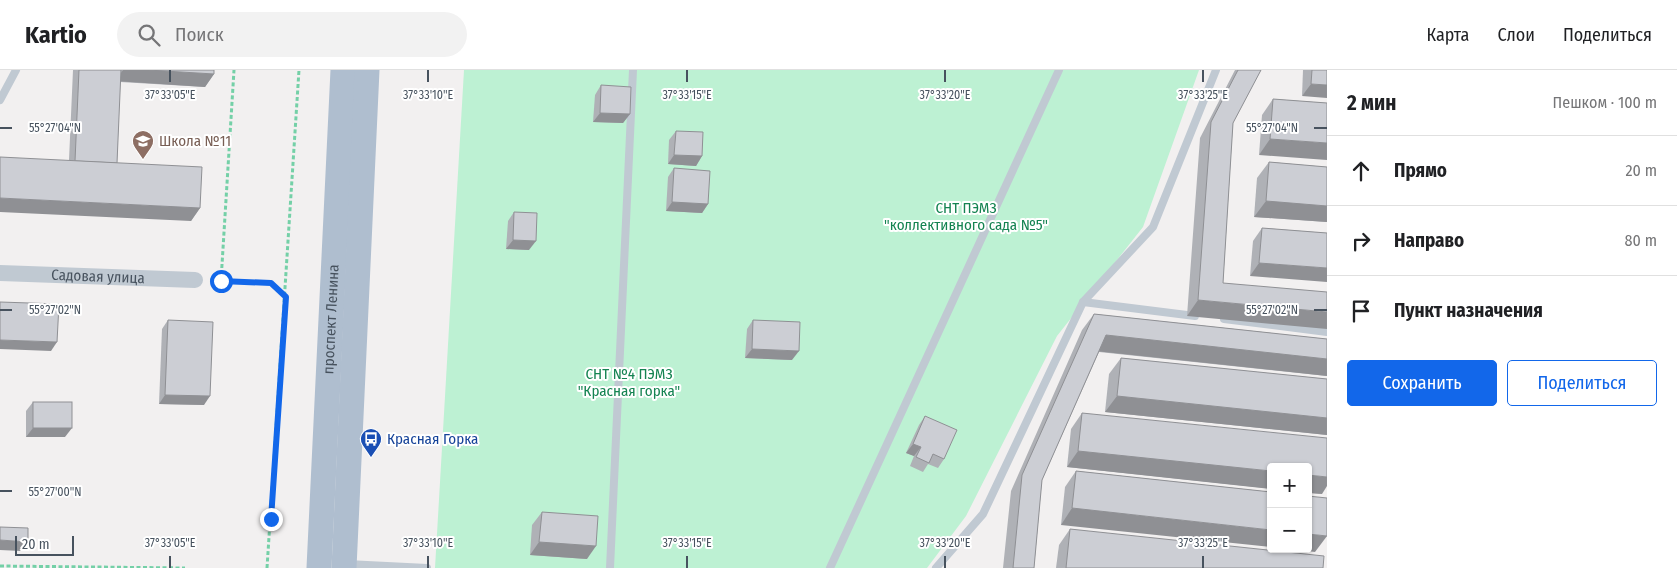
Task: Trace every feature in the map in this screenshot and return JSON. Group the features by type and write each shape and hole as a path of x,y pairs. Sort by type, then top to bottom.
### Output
{"main road":[{"name":"проспект Ленина","path":"319,568 343,70"},
{"name":"проспект Ленина","path":"344,566 367,70"}],"street":[{"name":"Садовая улица","path":"0,273 201,280"}],"lane":[{"path":"0,100 16,70"},
{"path":"610,568 632,70"},
{"path":"830,568 1060,70"},
{"path":"936,568 982,514 1083,302 1153,227 1216,70"},
{"path":"1083,302 1200,316"},
{"path":"1220,319 1327,332"},
{"path":"344,566 428,568"}],"path":[{"path":"221,281 234,70"},
{"path":"267,568 286,297 299,70"},
{"path":"201,280 271,283 286,297"},
{"path":"0,566 185,568"}],"green space":[{"path":"464,70 1199,70 1143,227 1057,336 966,516 927,568 435,568"}],"building":[{"path":"79,70 121,70 117,163 75,161"},
{"path":"148,70 214,70 214,74"},
{"path":"1238,70 1261,70 1233,123 1223,283 1327,292 1327,312 1198,300 1211,122"},
{"path":"1312,70 1327,70 1327,85 1311,84"},
{"path":"601,85 631,87 630,114 600,113"},
{"path":"1273,99 1327,103 1327,143 1270,139"},
{"path":"676,131 703,132 702,156 674,155"},
{"path":"0,157 202,167 200,208 0,198"},
{"path":"1269,162 1327,167 1327,206 1266,201"},
{"path":"674,168 710,171 708,204 672,202"},
{"path":"514,212 537,213 536,241 513,240"},
{"path":"1262,228 1327,233 1327,268 1259,263"},
{"path":"0,302 59,304 57,342 0,340"},
{"path":"1094,314 1327,339 1327,359 1106,335 1042,480 1034,568 1013,568 1022,475"},
{"path":"168,320 213,322 210,396 165,395"},
{"path":"753,320 800,322 799,351 752,349"},
{"path":"1121,358 1327,379 1327,418 1117,396"},
{"path":"33,402 72,402 72,428 33,428"},
{"path":"1082,413 1327,438 1327,477 1312,475 1312,463 1267,463 1267,471 1078,451"},
{"path":"925,416 957,430 944,459 933,454 929,463 916,457 921,447 913,444"},
{"path":"1076,471 1267,492 1267,530 1072,508"},
{"path":"1312,496 1327,498 1327,536 1312,534"},
{"path":"542,512 598,516 596,546 539,542"},
{"path":"0,527 28,528 28,542 0,540"},
{"path":"1070,529 1267,550 1267,553 1296,553 1324,556 1323,568 1066,568"}],"place":[{"name":"Школа №11","path":"143,160"},
{"name":"Красная Горка","path":"371,458"}],"route":[{"path":"221,281 271,283 286,297 271,519"}],"park label":[{"name":"СНТ ПЭМЗ \"коллективного сада №5\"","path":"966,216"},
{"name":"СНТ №4 ПЭМЗ \"Красная горка\"","path":"629,382"}]}
